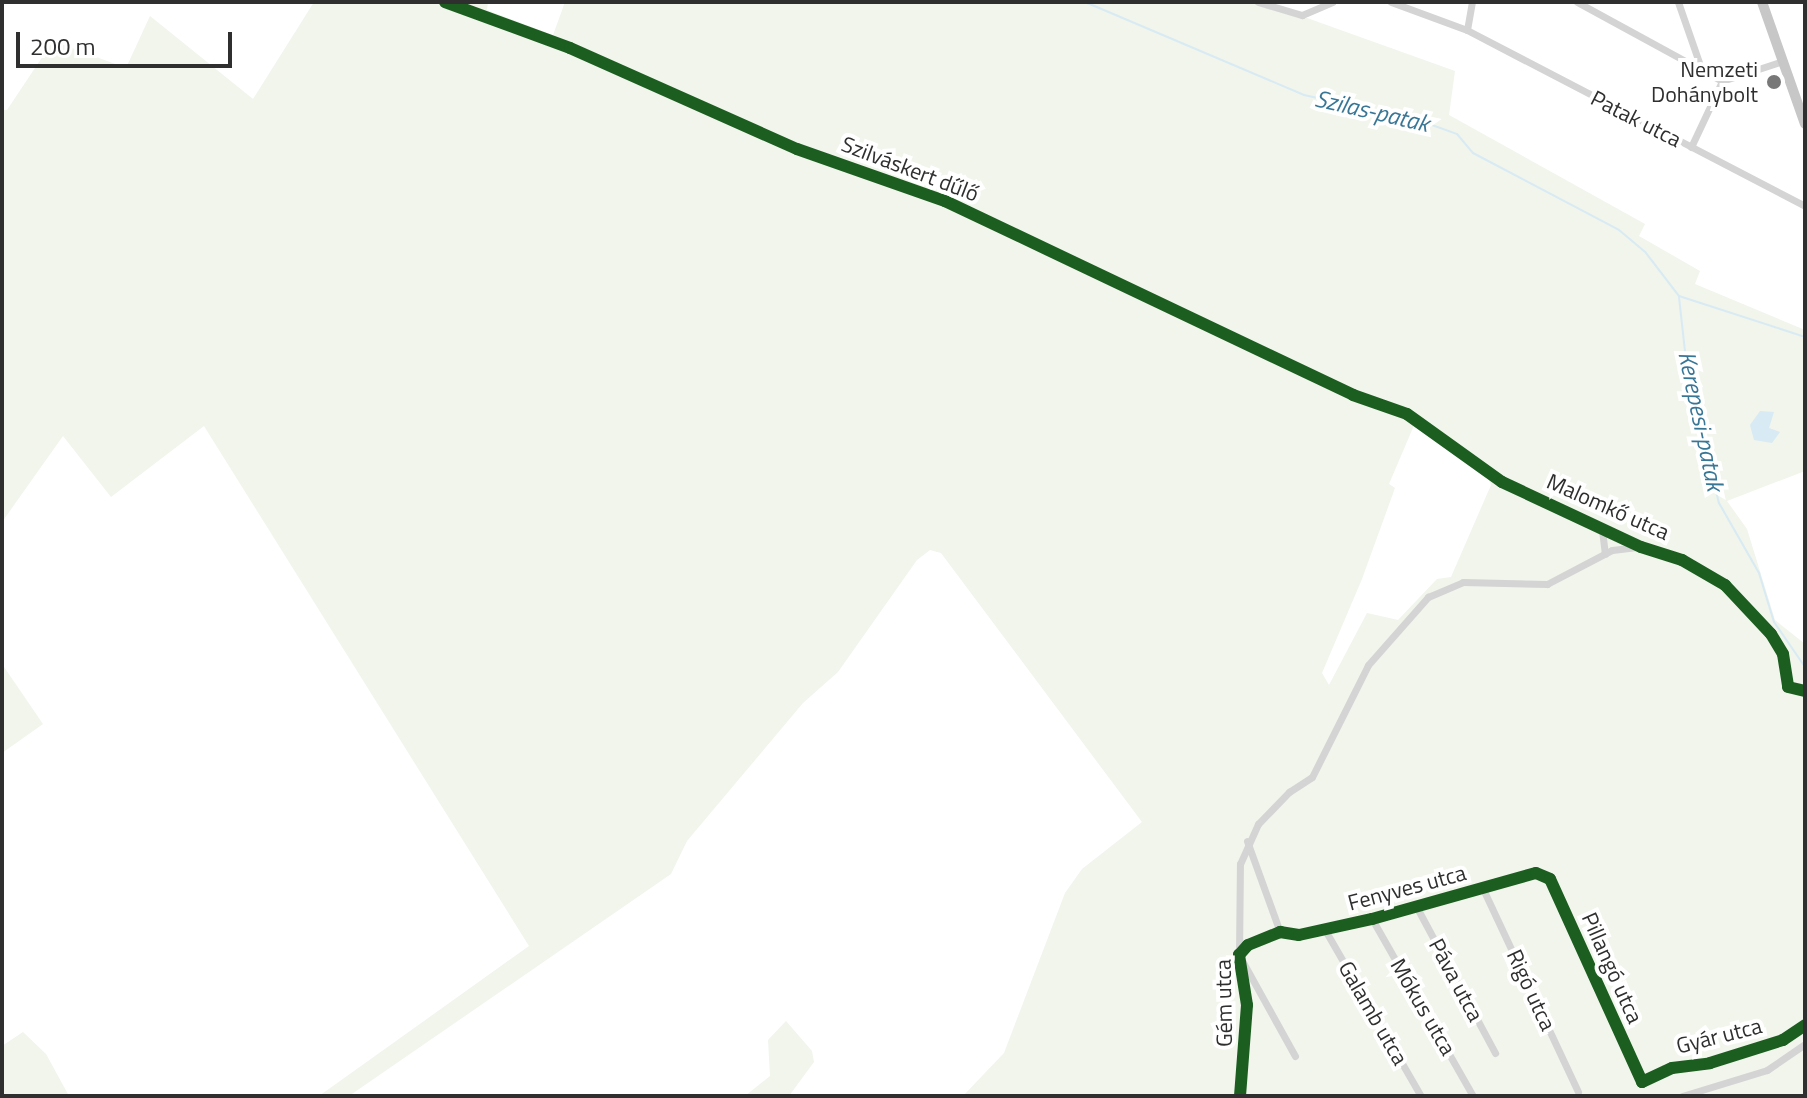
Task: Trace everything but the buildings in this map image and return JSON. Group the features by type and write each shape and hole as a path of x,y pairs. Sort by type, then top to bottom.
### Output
{"main road":[{"path":"1762,2 1805,124"}],"street":[{"name":"Szilváskert dűlő","path":"445,2 527,30 797,149 935,196 1195,315 1353,395"},
{"path":"1258,2 1302,15 1332,2"},
{"name":"Patak utca","path":"1391,2 1467,30 1805,206"},
{"path":"1467,30 1472,2"},
{"path":"1577,2 1722,81"},
{"path":"1678,2 1701,68"},
{"path":"1691,147 1722,81 1783,61"},
{"name":"Malomkő utca","path":"1353,395 1407,414 1502,482 1641,547 1682,560 1725,585 1771,634 1783,654 1788,687 1805,691"},
{"path":"1601,528 1606,538 1605,554"},
{"path":"1295,1056 1239,955 1240,864 1247,841 1277,804 1312,777 1368,665 1419,604 1463,582 1547,584 1605,554 1641,547"},
{"path":"1247,841 1280,932"},
{"name":"Fenyves utca","path":"1280,932 1325,930 1542,874"},
{"name":"Pillangó utca","path":"1542,874 1550,879 1642,1082"},
{"name":"Rigó utca","path":"1483,889 1578,1092"},
{"name":"Páva utca","path":"1416,906 1495,1053"},
{"name":"Mókus utca","path":"1372,919 1473,1096"},
{"name":"Galamb utca","path":"1325,930 1421,1096"},
{"name":"Gém utca","path":"1240,1096 1248,1033 1239,955 1248,945 1280,932"},
{"name":"Gyár utca","path":"1642,1082 1672,1068 1710,1063 1783,1040 1805,1025"},
{"name":"Gyár utca","path":"1682,1096 1767,1070 1805,1044"}],"shaded area":[{"path":"314,2 488,2 487,10 553,35 565,2 1262,2 1455,71 1449,115 1645,224 1639,236 1700,271 1695,284 1805,330 1805,471 1727,501 1747,529 1775,620 1805,644 1805,1096 963,1096 1004,1053 1065,893 1082,869 1142,822 941,553 930,550 917,560 838,672 803,703 687,841 671,874 349,1096 319,1096 529,946 204,426 111,497 63,436 2,522 2,110 7,110 53,41 126,68 150,16 253,99","holes":["1415,423 1487,474 1491,485 1451,577 1437,579 1398,620 1367,613 1329,685 1322,673 1362,579 1395,488 1389,484"]},
{"path":"1760,411 1774,412 1769,428 1780,432 1772,443 1754,440 1750,425"},
{"path":"2,664 43,724 2,753"},
{"path":"786,1021 812,1051 814,1062 789,1096 745,1096 770,1076 768,1040"},
{"path":"23,1032 46,1054 69,1096 2,1096 2,1046"}],"waterway":[{"name":"Szilas-patak","path":"1085,2 1304,95 1418,120 1457,134 1473,153 1619,230 1646,253 1679,296 1805,337"},
{"name":"Kerepesi-patak","path":"1679,297 1687,370 1719,503 1759,573 1774,622 1805,667"}],"cycle path":[{"path":"445,2 570,48 797,149 945,201 1353,395 1407,414 1502,482 1641,547 1682,560 1725,585 1771,634 1783,654 1788,687 1805,691"},
{"path":"1240,1096 1247,1005 1239,955 1248,945 1280,932 1299,935 1372,919 1536,873 1550,879 1642,1082 1672,1068 1710,1063 1783,1040 1805,1025"}],"place":[{"name":"Nemzeti Dohánybolt","path":"1774,82"}]}
